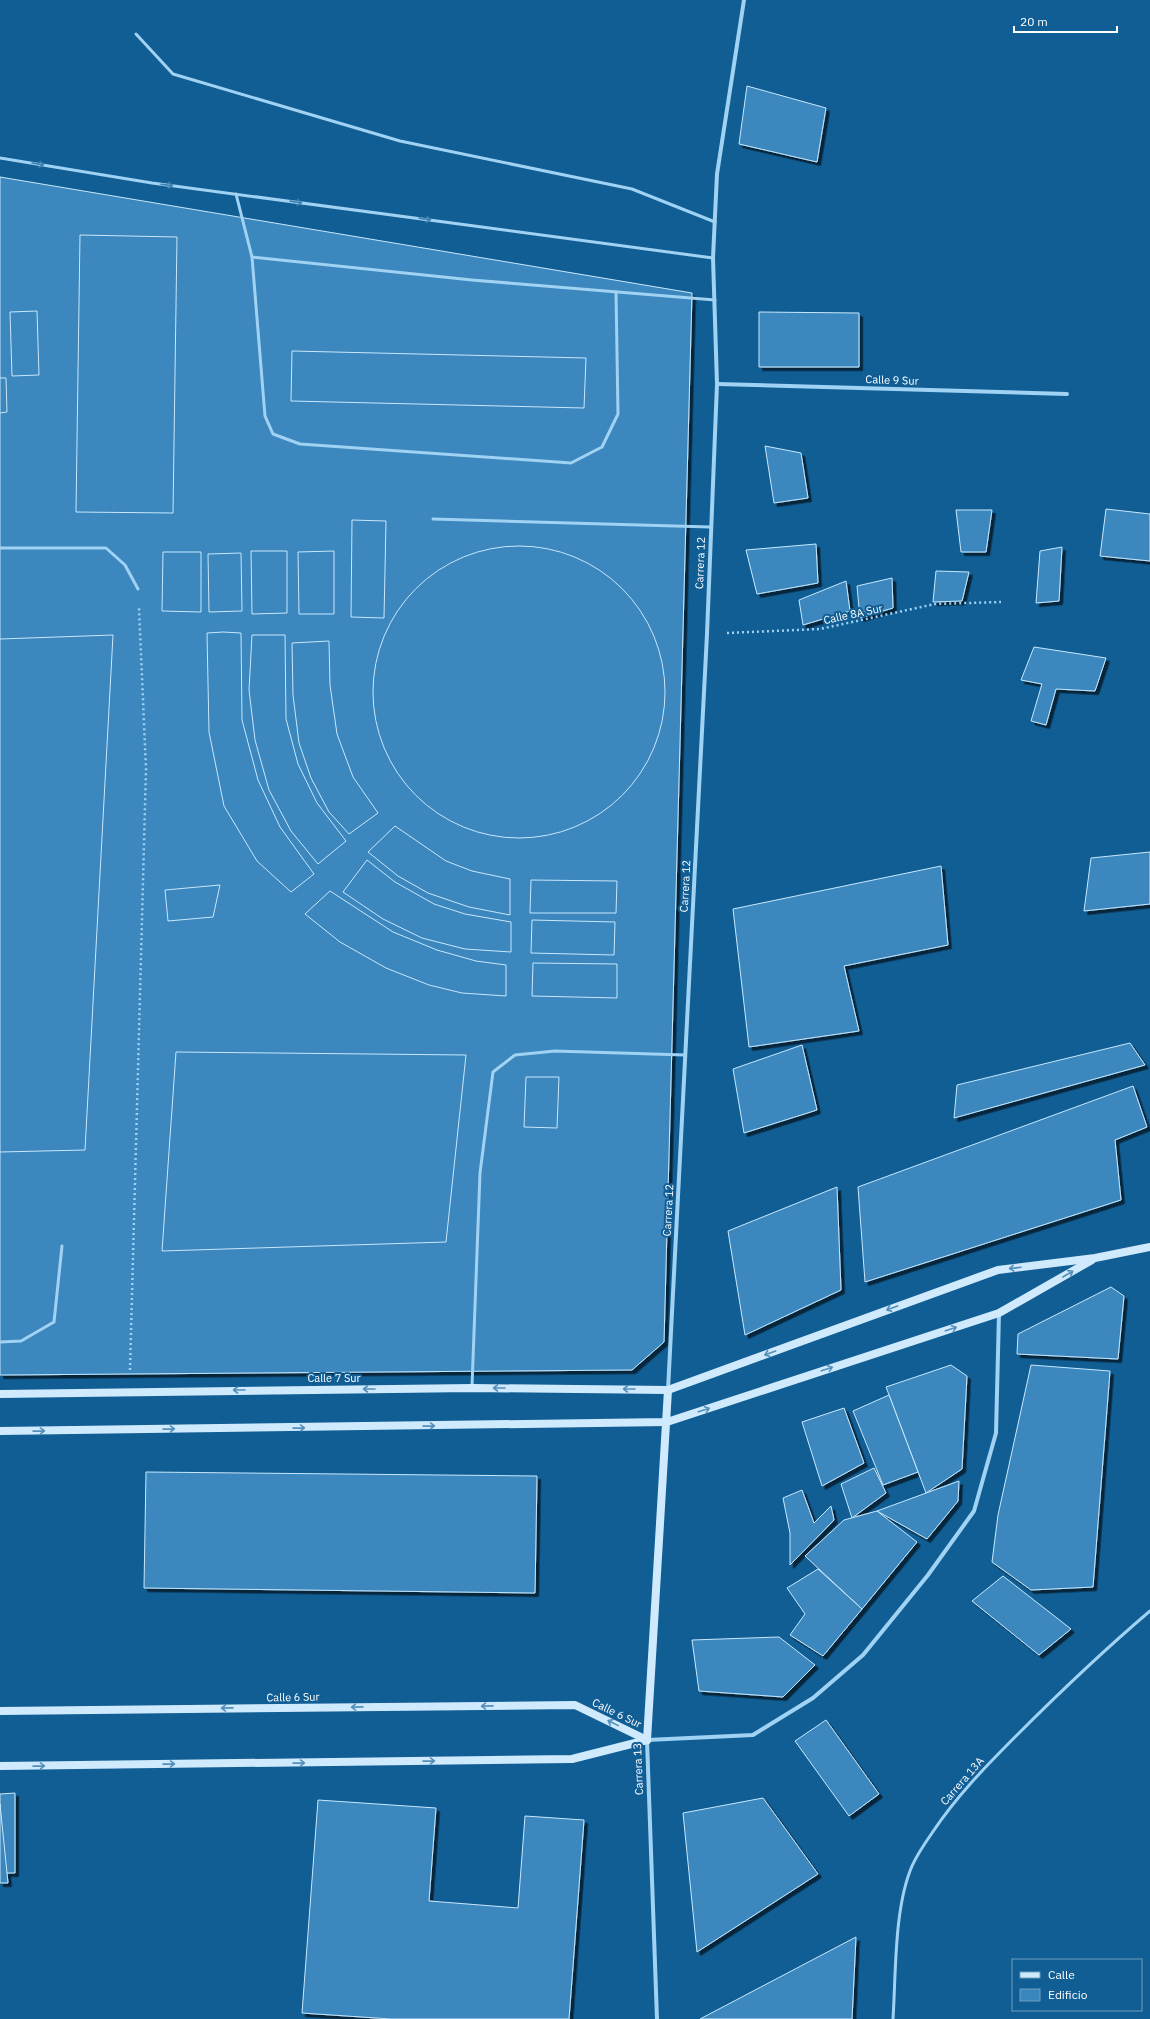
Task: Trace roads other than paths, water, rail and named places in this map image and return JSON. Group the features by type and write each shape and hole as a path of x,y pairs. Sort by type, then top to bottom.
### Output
{"main road":[{"path":"668,1390 998,1270 1095,1258 1150,1247"},
{"path":"0,1431 667,1422 999,1313 1095,1258"},
{"name":"Calle 7 Sur","path":"0,1394 130,1391 472,1388 668,1390"},
{"name":"Carrera 13","path":"647,1740 668,1390"},
{"name":"Calle 6 Sur","path":"0,1711 576,1705 647,1740"},
{"name":"Calle 6 Sur","path":"0,1766 572,1760 647,1740"}],"street":[{"name":"Carrera 12","path":"668,1390 707,634 710,527 717,384 713,258 717,174 744,0"},
{"name":"Calle 9 Sur","path":"717,384 1068,394"},
{"path":"647,1740 753,1735 813,1698 863,1655 928,1575 974,1511 996,1433 999,1313"},
{"name":"Carrera 13","path":"647,1740 657,2019"}],"lane":[{"path":"136,34 174,74 400,141 632,189 715,222"},
{"path":"0,158 152,183 713,258"},
{"path":"236,194 252,257 265,416 273,434 300,444 571,463 602,447 618,414 616,292"},
{"path":"252,257 472,280 715,300"},
{"path":"432,519 710,527"},
{"path":"0,548 106,548 125,565 138,589"},
{"path":"472,1388 480,1173 493,1072 515,1055 555,1051 685,1055"},
{"path":"0,1342 20,1341 54,1322 62,1246"},
{"name":"Carrera 13A","path":"893,2019 900,1910 905,1886 912,1866 923,1846 947,1811 974,1777 1074,1678 1150,1611"}]}
